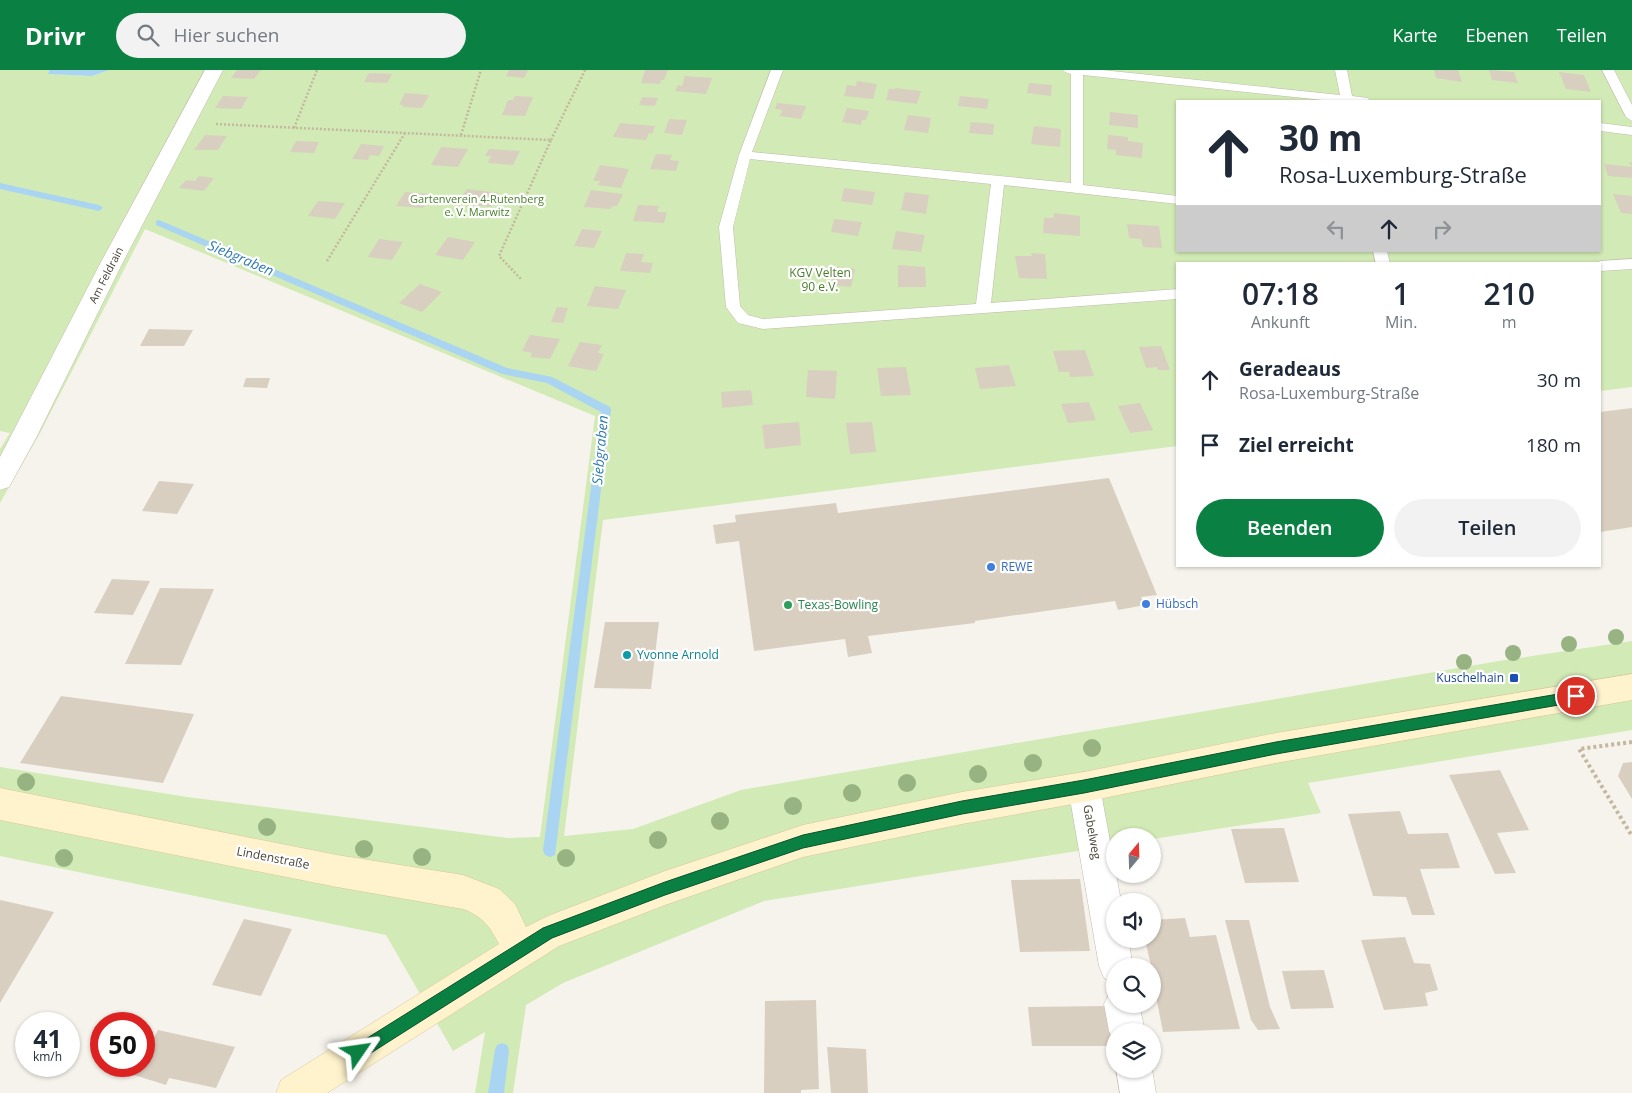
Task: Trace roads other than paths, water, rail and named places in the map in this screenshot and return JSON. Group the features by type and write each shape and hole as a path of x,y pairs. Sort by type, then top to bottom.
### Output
{"main road":[{"path":"294,1093 534,942 665,888 803,841 962,808 1084,787 1276,748 1632,687"},
{"name":"Lindenstraße","path":"0,804 337,871 463,892 487,901 534,942"}],"street":[{"name":"Am Feldrain","path":"0,480 24,438 112,262 214,70"},
{"name":"Gabelweg","path":"1084,787 1115,958"},
{"path":"1136,1078 1138,1093"}],"lane":[{"path":"777,70 745,156 726,227 734,307 743,319 763,324 1176,294"},
{"path":"1077,188 1075,70 1347,100 1342,70"},
{"path":"1608,70 1632,117"},
{"path":"1601,127 1632,131"},
{"path":"745,156 1077,188 1176,200"},
{"path":"983,307 998,180"},
{"path":"1601,266 1632,264"}],"water":[{"path":"49,70 109,70 92,76 48,74"}],"waterway":[{"name":"Siebgraben","path":"0,186 99,208"},
{"name":"Siebgraben","path":"159,223 505,371 549,380 606,410 550,850"},
{"name":"Siebgraben","path":"496,1093 502,1050"}],"place":[{"name":"REWE","path":"991,567"},
{"name":"Hübsch","path":"1146,604"},
{"name":"Texas-Bowling","path":"788,605"},
{"name":"Yvonne Arnold","path":"627,655"},
{"name":"Kuschelhain","path":"1514,678"}],"park label":[{"name":"Gartenverein 4-Rutenberg e. V. Marwitz","path":"477,205"},
{"name":"KGV Velten 90 e.V.","path":"820,280"}]}
